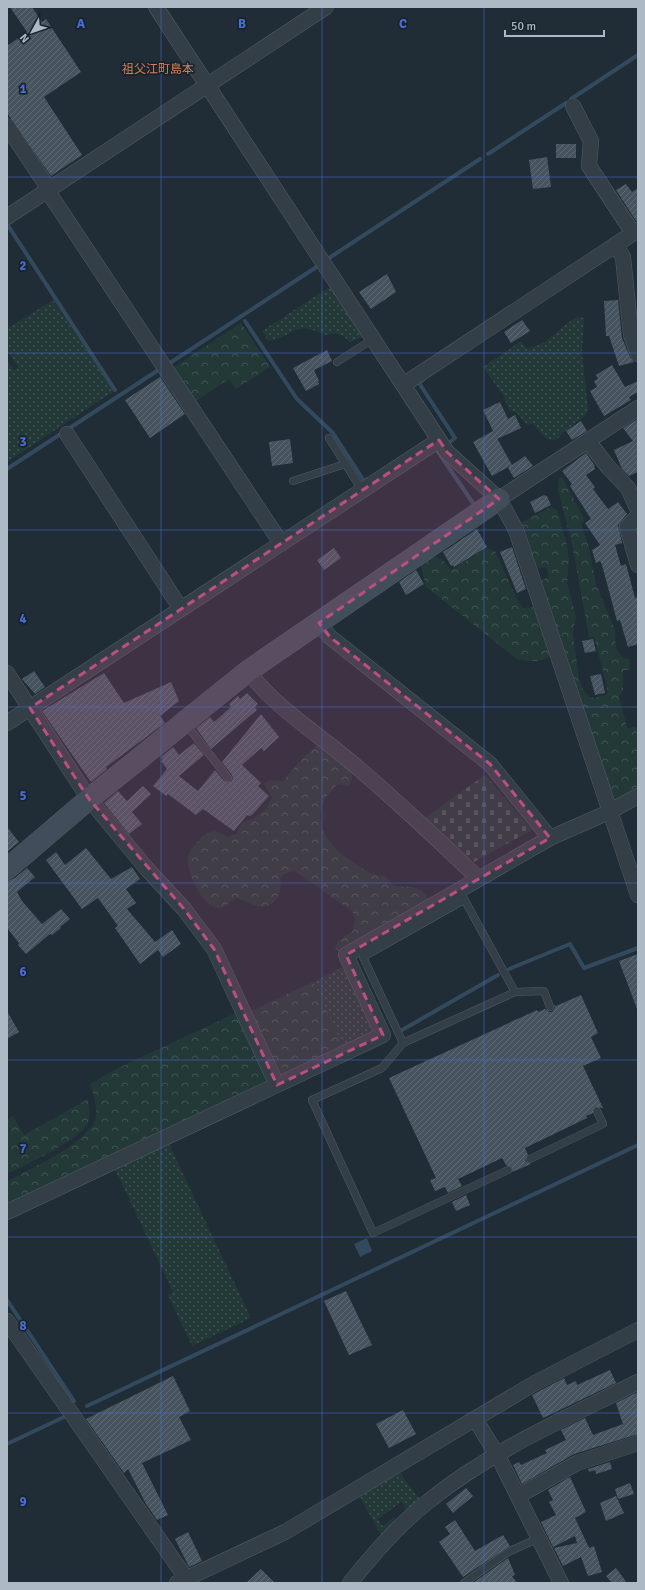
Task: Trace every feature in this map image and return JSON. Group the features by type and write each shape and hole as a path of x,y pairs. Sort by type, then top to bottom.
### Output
{"street":[{"path":"156,7 447,452 499,499 516,530 638,895"},
{"path":"7,217 326,7"},
{"path":"403,385 636,232 589,166 591,141 572,106"},
{"path":"7,126 281,543"},
{"path":"615,245 623,257 630,335 638,354"},
{"path":"7,869 89,799 248,671 499,499 638,408"},
{"path":"67,434 181,609"},
{"path":"7,723 439,440"},
{"path":"588,441 608,467 628,488 638,510"},
{"path":"638,516 627,527 638,566"},
{"path":"319,623 330,637 490,764 550,838"},
{"path":"248,671 262,690 347,758 478,878"},
{"path":"7,673 89,799 147,869 184,909 214,949 277,1085"},
{"path":"7,1212 383,1035 346,955 462,896 478,878 550,838 609,812 638,796"},
{"path":"7,1321 181,1581 284,1532 534,1383 638,1330"},
{"path":"350,1583 406,1522 429,1500 456,1480 496,1454 638,1382"},
{"path":"475,1419 496,1454 562,1583"},
{"path":"518,1496 577,1463 638,1443"}],"lane":[{"path":"337,362 373,339"},
{"path":"329,438 362,490"},
{"path":"293,481 345,464"},
{"path":"184,722 228,778"},
{"path":"403,1043 363,957 462,896 515,992"},
{"path":"508,1170 373,1233 312,1100 382,1068 403,1043 515,992 544,991 550,1007"},
{"path":"530,1159 603,1124 597,1111"},
{"path":"464,1583 508,1552 539,1538"}],"highlighted area":[{"path":"439,440 447,452 499,499 319,623 330,637 490,764 550,838 346,955 383,1035 277,1085 214,949 184,909 89,799 30,708"}],"green space":[{"path":"331,286 364,336 350,342 339,334 325,335 314,330 300,329 277,339 268,341 262,331"},
{"path":"53,300 114,391 7,462 7,360 14,370 18,367 7,350 7,329"},
{"path":"578,317 584,318 582,353 588,408 587,414 561,434 560,437 554,440 546,439 533,424 527,425 517,413 509,410 503,395 483,367 521,341 526,348 541,344"},
{"path":"241,323 270,367 236,389 229,379 193,403 171,369"},
{"path":"562,477 585,520 581,524 589,547 596,584 615,630 616,649 623,658 629,659 630,670 623,670 623,690 619,696 627,728 636,727 638,731 638,790 615,804 538,582 549,577 546,567 534,569 520,526 522,522 551,507 557,510 567,545 569,560 567,583 576,616 573,633 579,679 583,690 590,697 594,698 606,695 608,692 595,640 593,637 589,637 572,544 558,490 559,478"},
{"path":"487,548 495,551 516,597 523,608 532,607 537,609 552,655 548,658 535,661 517,659 426,587 420,563 434,556 442,559 451,570"},
{"path":"319,744 343,762 351,774 352,780 349,786 338,784 327,795 322,807 320,818 322,829 328,839 336,849 364,869 374,874 385,876 394,886 415,888 423,892 430,902 339,952 335,947 338,941 353,931 355,918 352,911 294,871 284,874 280,879 281,884 279,895 273,903 269,905 264,907 258,906 236,898 224,907 217,907 210,904 203,898 193,881 188,864 190,851 204,835 216,831 227,837 236,834 242,823 253,819 267,808 272,797 264,784 270,780 283,781 302,759"},
{"path":"485,775 532,830 474,862 422,820"},
{"path":"345,966 375,1033 344,1048 313,982"},
{"path":"313,982 344,1048 281,1078 249,1012"},
{"path":"240,1011 270,1082 7,1207 7,1181 43,1163 69,1147 90,1129 95,1120 96,1112 90,1084 118,1068"},
{"path":"88,1099 90,1111 88,1123 83,1130 51,1152 7,1174 7,1120 13,1116 24,1135"},
{"path":"168,1142 251,1318 192,1346 168,1295 173,1292 114,1167"},
{"path":"399,1471 421,1501 409,1513 401,1502 378,1519 383,1526 394,1517 398,1522 383,1538 359,1496"}],"water":[{"path":"367,1238 372,1251 360,1257 354,1244"}],"building":[{"path":"10,7 32,7 42,22 46,19 81,72 44,97 82,155 51,176 7,113 7,46 27,32"},
{"path":"556,144 576,144 576,158 556,158"},
{"path":"547,157 551,187 533,189 529,160"},
{"path":"626,184 632,192 638,188 638,221 636,221 616,190"},
{"path":"387,274 396,292 371,309 359,292"},
{"path":"618,300 622,338 630,357 634,362 619,366 609,336 606,336 604,301"},
{"path":"522,320 530,331 511,343 504,332"},
{"path":"327,350 332,361 314,370 319,384 306,391 293,368"},
{"path":"612,365 625,387 638,381 638,392 629,397 631,400 604,416 590,391 597,387 594,381 598,379 596,375"},
{"path":"160,377 185,414 150,438 125,400"},
{"path":"500,402 508,419 515,415 521,428 497,439 483,410"},
{"path":"638,419 638,472 629,476 622,469 614,450 633,441 623,428"},
{"path":"581,421 587,431 572,440 566,431"},
{"path":"493,431 512,465 525,456 533,466 514,478 508,468 510,466 492,476 473,442"},
{"path":"290,439 293,463 272,466 269,442"},
{"path":"586,453 595,466 595,469 586,475 595,487 593,489 608,509 618,502 627,514 618,525 622,543 615,545 621,566 626,564 635,598 638,597 638,644 628,647 620,620 617,621 602,565 600,561 596,563 592,550 600,545 585,523 591,519 570,486 572,484 562,471"},
{"path":"544,495 547,496 551,505 535,513 530,502"},
{"path":"477,529 487,547 454,567 453,565 451,566 443,552"},
{"path":"512,547 526,589 517,593 500,552"},
{"path":"334,548 341,558 324,570 317,560"},
{"path":"416,570 424,584 406,595 399,582"},
{"path":"593,639 596,651 585,653 582,641"},
{"path":"34,671 45,687 35,694 22,679"},
{"path":"104,673 124,703 171,682 179,701 160,716 165,723 106,767 107,769 91,782 42,711"},
{"path":"601,674 605,693 595,695 590,676"},
{"path":"247,693 258,704 255,707 257,710 211,749 196,728 210,717 214,722 231,707 229,704 238,696 240,699"},
{"path":"261,714 279,737 264,751 261,748 242,765 261,783 258,786 269,796 252,815 247,815 234,831 203,809 196,815 168,794 166,796 153,786 167,769 161,761 163,760 161,757 173,747 179,755 194,743 204,755 179,776 198,791 215,770 224,781 231,782 233,779 232,775 222,762"},
{"path":"143,786 151,794 132,812 142,824 129,834 104,803 118,791 127,801"},
{"path":"7,827 19,842 7,852"},
{"path":"86,848 111,879 132,867 140,879 126,889 136,903 127,909 155,942 172,930 181,944 163,957 158,950 140,964 115,928 118,926 98,898 82,909 46,860 56,852 65,865"},
{"path":"27,868 35,877 17,892 22,901 42,924 61,909 70,919 60,927 61,928 52,935 50,934 26,954 7,928 7,881 15,878"},
{"path":"638,954 638,1008 637,1009 619,961"},
{"path":"581,995 598,1033 591,1037 601,1058 583,1066 603,1108 595,1107 593,1113 586,1116 587,1118 525,1148 528,1155 525,1161 531,1164 512,1172 512,1168 506,1165 502,1158 458,1179 462,1186 448,1193 445,1187 435,1191 430,1180 436,1178 389,1078 537,1010 538,1012 545,1009 552,1012 555,1008 554,1005 556,1006"},
{"path":"7,1011 19,1032 7,1039"},
{"path":"466,1195 470,1205 456,1211 452,1202"},
{"path":"346,1291 372,1345 349,1355 324,1301"},
{"path":"610,1370 616,1383 543,1418 532,1395 564,1378 567,1385 576,1381 577,1385"},
{"path":"173,1376 190,1411 179,1417 191,1440 142,1463 168,1515 157,1520 146,1504 128,1469 124,1473 86,1419"},
{"path":"638,1392 638,1434 574,1454 522,1484 513,1465 519,1462 521,1465 547,1453 545,1450 566,1440 561,1430 585,1418 593,1435 623,1424 616,1403"},
{"path":"403,1410 416,1434 389,1448 376,1424"},
{"path":"610,1462 612,1469 596,1474 595,1470 589,1472 588,1469"},
{"path":"570,1477 586,1512 575,1518 589,1548 594,1546 602,1572 588,1576 581,1557 563,1566 554,1548 577,1543 575,1536 553,1547 541,1522 556,1515 549,1502 553,1500 548,1490"},
{"path":"630,1483 634,1494 618,1499 615,1489"},
{"path":"466,1488 473,1496 453,1513 446,1504"},
{"path":"616,1496 624,1513 606,1521 600,1503"},
{"path":"455,1520 475,1551 503,1535 510,1546 463,1577 439,1542 450,1534 445,1527"},
{"path":"188,1532 202,1561 189,1567 175,1539"},
{"path":"508,1558 515,1575 512,1576 517,1583 473,1583"},
{"path":"616,1568 627,1583 612,1583 606,1576"},
{"path":"261,1569 275,1583 246,1583"}],"waterway":[{"path":"571,99 638,55"},
{"path":"488,154 566,103"},
{"path":"329,258 480,159"},
{"path":"7,224 115,390"},
{"path":"170,363 318,266"},
{"path":"245,321 297,399 333,433 364,481 368,479"},
{"path":"7,469 160,369"},
{"path":"423,380 419,383 455,438 450,442"},
{"path":"436,449 473,503"},
{"path":"509,969 570,944 584,968 638,948"},
{"path":"402,1030 498,975"},
{"path":"87,1406 638,1145"},
{"path":"7,1300 74,1401"},
{"path":"7,1444 64,1417"}],"district":[{"name":"祖父江町島本","path":"158,69"}]}
